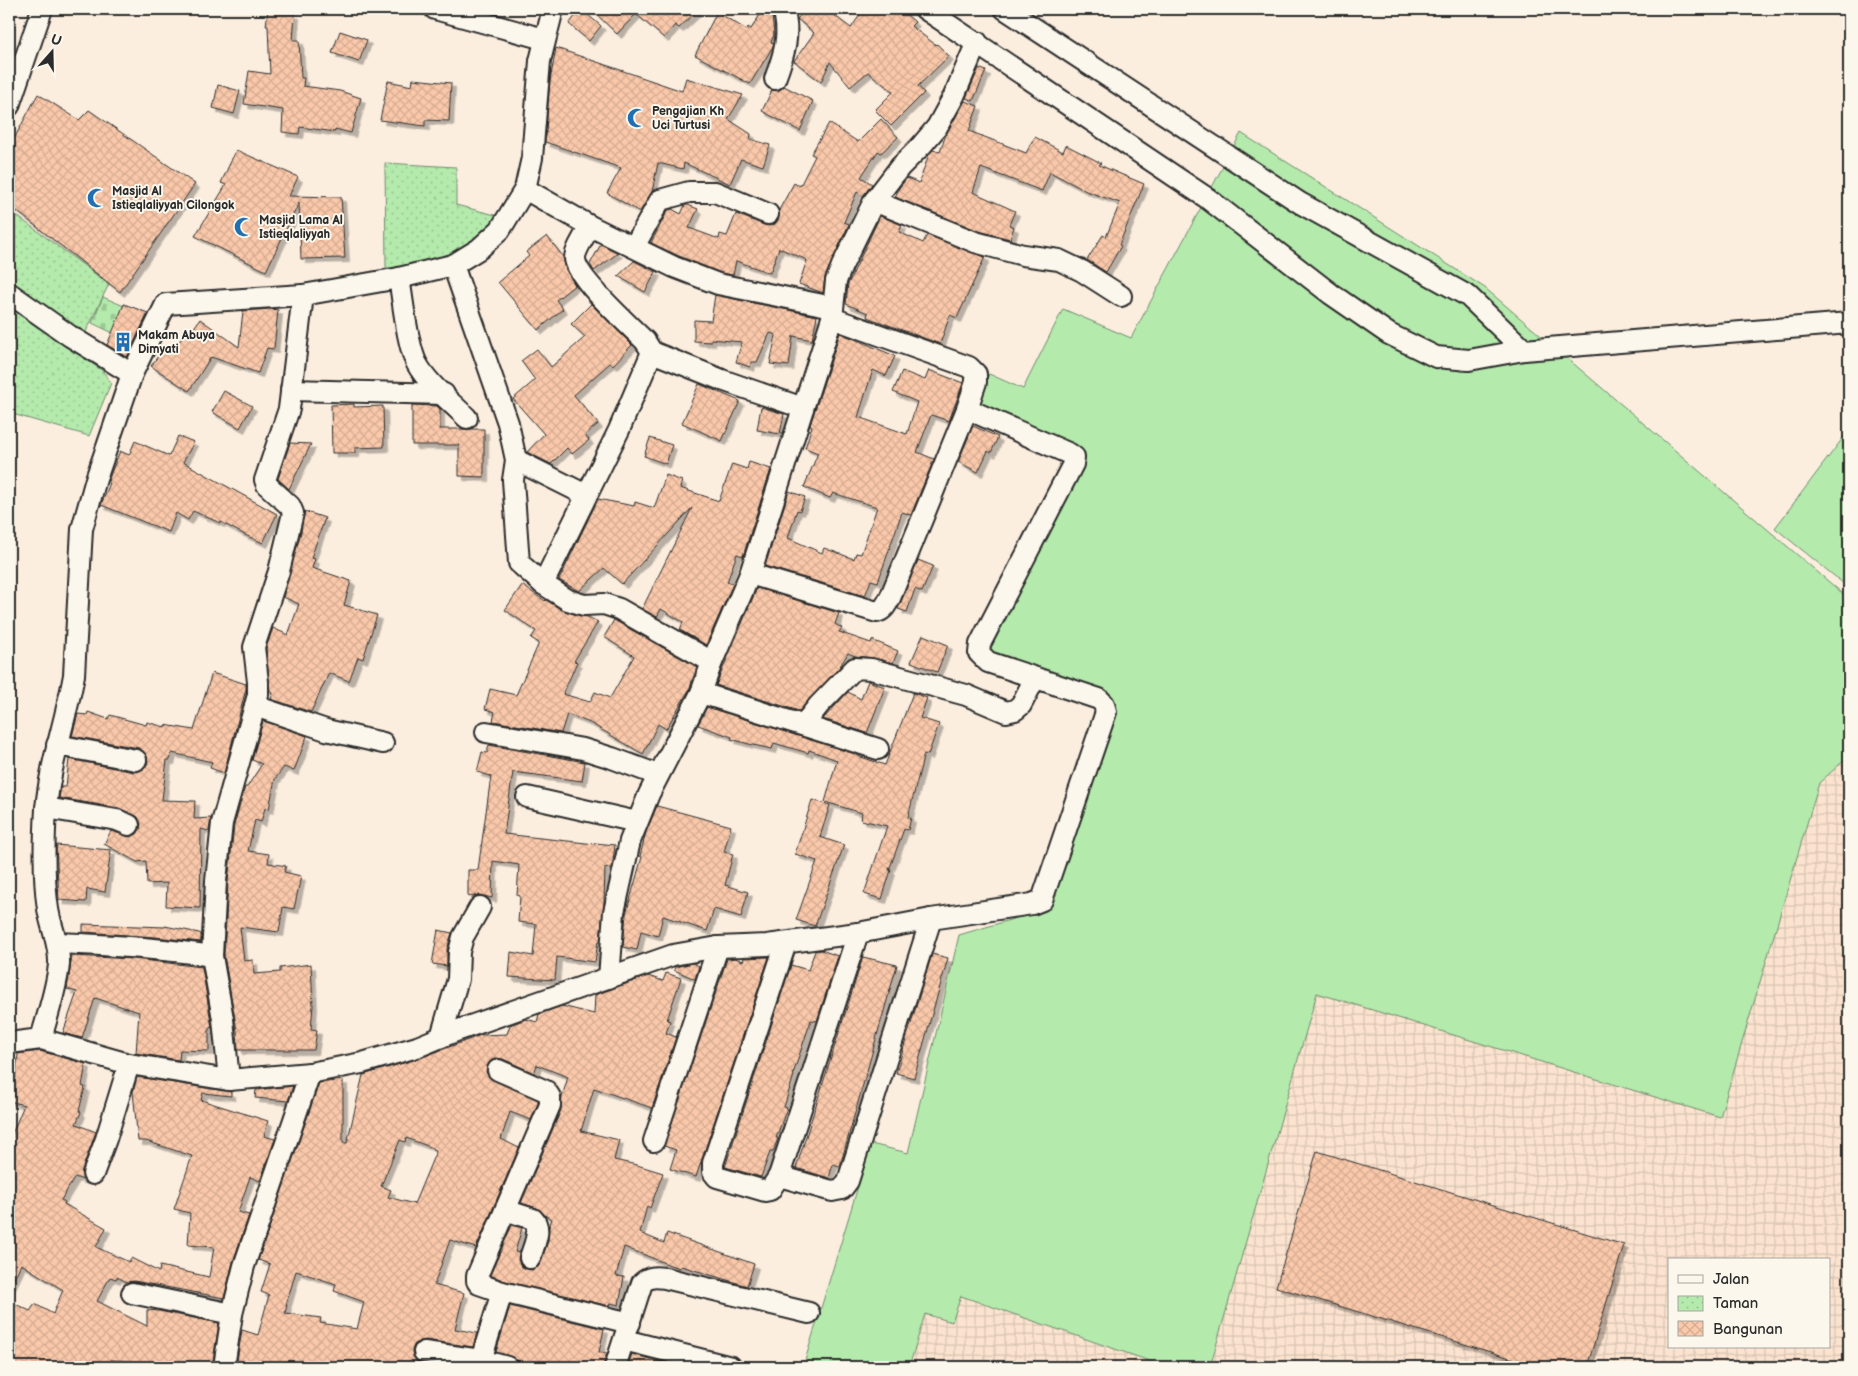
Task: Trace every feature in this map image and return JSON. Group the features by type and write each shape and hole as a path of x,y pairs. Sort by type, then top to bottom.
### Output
{"street":[{"path":"9,106 42,9"},
{"path":"435,9 544,39"},
{"path":"41,1039 59,965 57,944 48,909 44,867 46,808 57,745 74,674 82,529 96,479 132,374 166,304 302,295 399,278 453,265 479,249 500,230 525,190 532,158 540,61 553,9"},
{"path":"775,79 784,56 787,41 786,20 783,9"},
{"path":"924,9 977,42 1207,198 1331,294 1389,334 1436,357 1469,360 1524,350 1849,323"},
{"path":"1005,9 1300,202 1468,296 1524,350"},
{"path":"609,978 614,912 630,840 658,776 702,693 712,662 750,574 833,312 836,281 874,200 900,167 922,146 937,127 954,96 977,42"},
{"path":"525,190 590,226 674,267 718,284 833,312 969,367 976,374 976,382 966,409 885,608 877,612 750,574"},
{"path":"634,247 660,200 689,192 715,192 768,214"},
{"path":"874,200 975,242 1023,255 1059,260 1082,271 1121,296"},
{"path":"590,226 575,256 576,265 585,279 645,341 652,352 722,380 804,408"},
{"path":"453,265 508,423 516,460 513,480 519,563 543,584 568,600 584,605 604,604 619,610 712,662"},
{"path":"399,278 412,351 418,365 467,418"},
{"path":"9,292 70,336 132,374"},
{"path":"229,1080 212,956 216,881 222,823 258,695 254,647 279,571 293,513 290,506 267,485 265,480 284,426 292,390 302,295"},
{"path":"543,584 619,430 652,352"},
{"path":"292,390 444,394"},
{"path":"9,1043 41,1039 128,1064 229,1080 310,1073 362,1063 417,1047 673,955 718,947 786,943 858,933 931,919 1032,904 1042,900 1106,712 1104,704 1099,699 988,662 979,653 980,644 1073,464 1074,457 1062,450 966,409"},
{"path":"516,460 586,495"},
{"path":"804,724 854,668 870,670 966,695 1006,712 1015,710 1021,705 1035,678"},
{"path":"702,693 878,749"},
{"path":"255,706 326,730 382,743"},
{"path":"486,732 583,749 658,776"},
{"path":"57,745 136,760"},
{"path":"527,797 637,822"},
{"path":"46,808 117,820 129,825"},
{"path":"441,1037 458,979 459,952 463,938 480,907"},
{"path":"779,1176 832,1191 842,1188 848,1181 931,919"},
{"path":"786,943 713,1163 713,1172 717,1177 765,1191 770,1190 779,1176 858,933"},
{"path":"57,944 122,945 158,956 212,956"},
{"path":"654,1141 718,947"},
{"path":"93,1174 106,1139 128,1064"},
{"path":"498,1070 546,1091 550,1097 550,1105 478,1276 477,1281 479,1284 627,1332 697,1363 731,1367"},
{"path":"224,1367 232,1314 244,1266 310,1073"},
{"path":"505,1210 533,1219 536,1222 538,1232 530,1258"},
{"path":"615,1367 642,1283 646,1279 653,1277 666,1278 809,1313"},
{"path":"481,1360 502,1292"},
{"path":"132,1293 232,1314"},
{"path":"424,1352 481,1360 507,1367"}],"shaded area":[{"path":"1849,756 1849,1367 1210,1367 1317,993 1720,1116 1819,783"},
{"path":"961,1296 1167,1367 909,1367 925,1314"}],"green space":[{"path":"1241,133 1485,288 1849,599 1849,756 1819,783 1720,1117 1317,993 1210,1367 1167,1367 961,1296 952,1322 925,1314 909,1367 803,1367 871,1144 908,1153 959,935 1047,909 1107,696 985,656 1083,451 976,405 989,374 1023,389 1063,309 1131,338"},
{"path":"385,163 456,167 456,205 503,217 451,260 386,269"},
{"path":"9,210 109,284 82,340 9,289"},
{"path":"103,297 124,306 113,333 92,323"},
{"path":"9,308 103,371 111,383 89,436 9,413"},
{"path":"1849,430 1849,588 1775,528"}],"building":[{"path":"268,9 280,9 280,13 295,14 293,40 299,40 301,78 304,78 303,86 340,91 361,98 351,133 335,129 335,132 300,127 299,134 282,132 283,110 244,104 249,71 270,74 268,26 266,26"},
{"path":"581,9 601,26 589,41 569,24"},
{"path":"591,9 699,9 679,28 675,25 664,38 636,14 617,34"},
{"path":"806,9 826,9 851,28 864,9 886,9 894,14 900,9 915,22 911,26 937,44 949,56 918,86 924,93 891,126 875,110 893,92 868,72 850,87 830,62 821,82 794,61 814,33 797,19"},
{"path":"763,10 772,16 774,35 771,42 774,43 750,84 695,55 717,12 747,30 748,27 751,29"},
{"path":"340,31 367,40 359,62 332,53"},
{"path":"556,48 682,91 686,78 743,95 728,119 751,134 750,139 770,145 763,166 741,159 730,184 684,163 683,169 658,163 652,192 640,212 607,193 621,168 545,142 550,81"},
{"path":"979,68 986,71 973,101 966,98"},
{"path":"413,79 451,83 449,121 425,120 425,126 380,120 388,81 412,86"},
{"path":"218,85 240,91 234,114 213,108"},
{"path":"784,86 813,101 800,131 762,111 772,90 778,91"},
{"name":"Masjid Al Istieqlaliyyah Cilongok","path":"38,94 79,120 89,110 195,184 120,292 9,205 9,148"},
{"path":"965,101 978,106 969,131 1026,153 1035,137 1063,152 1066,145 1101,163 1099,165 1144,184 1119,245 1121,246 1106,272 1087,260 1103,235 1106,237 1120,203 1086,191 1050,172 1042,191 981,168 973,192 1015,211 1009,225 1014,227 1010,239 979,231 895,197 907,178 919,183 929,154 933,150 940,152 946,134"},
{"path":"881,119 898,137 881,153 878,151 861,177 872,184 863,196 857,192 844,222 849,224 825,277 823,293 799,284 807,260 779,248 770,273 736,261 733,275 721,273 651,243 668,210 672,209 681,214 685,205 698,209 689,228 719,239 720,234 727,236 736,214 764,225 770,226 775,224 779,218 779,210 794,183 800,186 815,156 811,154 829,123 858,142"},
{"path":"236,150 298,177 289,196 341,197 345,258 301,259 299,203 266,271 195,236 226,185 221,183"},
{"path":"880,216 902,225 899,232 923,243 927,235 985,257 957,318 950,315 940,344 867,317 868,313 846,304 848,284"},
{"path":"547,236 563,257 566,270 575,285 556,300 563,309 538,330 498,282 529,256 526,252"},
{"path":"601,244 618,253 594,271 590,264"},
{"path":"634,261 656,272 645,292 618,276"},
{"path":"715,295 817,316 812,340 793,336 789,366 770,364 776,335 770,333 757,362 751,362 750,367 736,362 742,342 711,339 711,342 694,341 694,320 711,321"},
{"name":"Makam Abuya Dimyati","path":"124,304 148,313 127,357 107,345"},
{"path":"591,304 632,345 613,365 610,363 574,395 598,424 585,435 589,440 572,454 567,448 551,464 527,452 544,434 513,399 535,380 521,361 537,349 551,367 585,337 571,324"},
{"path":"278,310 274,349 267,348 258,373 211,357 189,391 151,366 166,345 172,350 186,333 189,335 200,319 239,347 243,311"},
{"path":"840,333 895,356 886,376 873,370 858,417 907,434 917,402 893,392 902,371 925,380 929,370 963,383 949,421 931,415 917,452 934,459 911,515 902,512 878,582 871,580 865,596 765,566 789,491 805,497 800,511 797,510 788,538 822,553 824,548 854,559 856,553 861,554 877,507 833,493 830,498 804,487 818,453 805,448 812,426 810,425"},
{"path":"699,384 740,401 722,441 682,423"},
{"path":"224,391 252,406 240,428 212,412"},
{"path":"354,404 354,407 383,406 384,447 355,448 355,453 332,453 331,405"},
{"path":"412,405 437,406 440,409 440,429 484,429 484,477 459,476 459,445 412,445"},
{"path":"761,407 784,414 780,434 757,430"},
{"path":"973,426 998,437 991,453 988,451 978,472 958,462"},
{"path":"178,436 194,442 183,462 277,514 263,543 221,522 193,511 188,520 176,513 169,532 101,505 120,451 129,455 135,441 169,456"},
{"path":"650,438 672,445 666,464 644,456"},
{"path":"290,443 311,444 289,489 278,479"},
{"path":"749,462 771,469 743,556 737,554 727,582 733,584 706,645 680,630 683,622 661,609 657,617 642,609 692,508 622,584 604,568 579,591 559,580 598,499 634,506 635,502 654,508 666,475 682,481 680,488 719,501 732,464 747,469"},
{"path":"304,511 325,518 311,558 315,559 312,568 351,581 344,605 377,615 363,659 358,657 349,681 329,673 311,712 271,699 273,693 270,692 266,648 273,628 288,635 299,604 283,597 301,532"},
{"path":"918,560 933,566 922,592 915,589 907,612 898,609"},
{"path":"522,585 562,610 588,617 598,622 574,661 577,662 563,694 590,702 595,692 610,698 634,656 604,637 614,620 697,667 689,690 666,729 658,724 643,754 590,723 567,714 561,733 493,721 495,712 485,709 490,689 516,695 539,643 531,638 536,631 505,610"},
{"path":"757,588 839,613 835,624 842,628 839,632 871,643 872,640 898,651 893,663 848,653 839,668 799,711 716,685"},
{"path":"923,635 948,645 937,672 911,662"},
{"path":"212,673 246,684 246,689 224,773 210,768 212,762 172,753 170,760 167,760 162,800 195,801 194,819 211,818 209,831 201,829 200,908 166,906 167,883 147,884 146,861 137,862 104,844 111,831 130,837 137,834 141,824 138,817 119,808 59,798 61,787 66,787 69,759 134,772 145,768 148,763 147,756 139,748 72,736 78,714 87,715 88,712 108,719 110,715 146,725 147,722 165,727 165,725 194,730"},
{"path":"868,681 885,687 867,733 823,719 848,692 861,699"},
{"path":"913,693 927,698 920,718 939,724 928,755 924,754 908,817 911,818 908,830 904,829 889,870 891,870 882,899 864,894 887,826 861,820 862,813 825,802 837,760 809,750 808,753 774,743 772,749 749,744 731,739 732,737 698,725 707,707 885,765"},
{"path":"263,721 307,736 294,771 284,767 275,779 269,809 265,808 261,822 255,820 248,851 269,854 268,863 286,866 284,872 301,876 294,909 283,907 279,932 240,927 244,961 253,960 254,974 280,972 280,968 311,964 313,1006 311,1029 317,1030 314,1050 238,1050 237,1031 224,955 228,882 234,825 245,787 247,787 262,764 252,760"},
{"path":"489,745 585,762 582,781 513,772 504,834 615,845 612,869 605,868 600,942 598,942 595,962 557,957 555,980 509,977 511,952 533,956 536,924 518,922 520,896 517,895 519,865 493,861 492,898 480,895 468,897 468,870 478,870 491,776 477,772 482,752 487,753"},
{"path":"812,800 830,805 820,837 844,845 815,926 796,920 817,861 795,854"},
{"path":"657,806 731,826 724,852 733,854 725,885 748,892 741,917 714,909 707,931 663,916 658,936 641,931 637,950 623,947 626,914 642,857 640,856 646,832"},
{"path":"56,845 111,850 105,892 87,889 86,902 59,900"},
{"path":"83,924 165,926 199,933 201,934 201,942 83,932"},
{"path":"438,930 452,933 447,949 447,966 432,964"},
{"path":"821,950 838,956 817,1021 811,1020 793,1074 784,1107 787,1108 773,1152 770,1152 761,1177 725,1167 791,965 808,970 815,951"},
{"path":"932,954 948,958 914,1078 896,1073"},
{"path":"72,956 134,959 202,967 212,1028 209,1027 209,1051 180,1050 179,1060 136,1053 139,1012 95,998 82,1038 63,1033 77,992 67,989"},
{"path":"769,957 696,1177 670,1169 676,1150 664,1146 727,959 735,958 743,961 744,958"},
{"path":"863,957 897,965 840,1166 833,1164 829,1178 796,1168"},
{"path":"693,963 699,966 695,979 674,970 675,967"},
{"path":"666,973 681,978 667,1020 670,1021 666,1033 676,1037 652,1108 594,1088 581,1131 619,1140 614,1160 663,1173 650,1208 647,1206 640,1233 664,1243 667,1233 754,1264 747,1286 681,1266 680,1268 670,1265 624,1247 616,1276 624,1277 619,1305 610,1303 609,1306 505,1281 490,1275 512,1225 522,1228 515,1252 519,1253 518,1260 521,1266 532,1270 538,1267 541,1262 548,1241 549,1227 552,1219 537,1208 521,1203 561,1110 562,1097 568,1077 537,1065 534,1073 503,1059 496,1058 487,1066 486,1072 489,1077 538,1100 538,1103 531,1120 510,1112 501,1139 519,1148 476,1248 450,1240 434,1285 464,1293 455,1329 477,1333 473,1347 426,1340 419,1341 414,1345 412,1351 417,1362 447,1367 236,1367 242,1330 258,1335 269,1295 261,1292 270,1264 258,1260 319,1083 343,1080 343,1143 347,1143 363,1075 420,1058 481,1035 507,1034 510,1025 526,1019 537,1022 539,1014 562,1006 594,1014 595,995 648,976 663,981","holes":["406,1138 433,1148 432,1150 436,1151 414,1204 388,1197 391,1190 381,1186 400,1140 405,1142","296,1271 336,1284 334,1291 364,1302 357,1329 320,1323 321,1318 285,1313"]},
{"path":"40,1051 86,1064 82,1086 85,1087 79,1111 81,1112 76,1124 96,1132 82,1170 83,1180 75,1177 61,1200 65,1202 64,1204 106,1228 96,1247 129,1262 131,1258 159,1272 160,1266 209,1277 214,1247 188,1245 190,1213 174,1209 192,1156 146,1141 138,1141 133,1092 137,1077 231,1092 231,1096 203,1093 201,1100 268,1121 264,1136 275,1139 260,1181 250,1177 238,1212 249,1215 233,1262 224,1298 134,1281 127,1282 117,1277 116,1279 110,1277 97,1301 147,1326 147,1310 219,1323 212,1367 111,1360 126,1367 9,1367 9,1301 30,1311 35,1304 53,1314 63,1290 21,1264 9,1289 9,1182 14,1173 9,1170 9,1158 14,1146 9,1141 24,1105 9,1101 9,1077 15,1079 18,1054"},
{"path":"293,1086 288,1101 255,1098 256,1090"},
{"path":"1317,1151 1624,1245 1587,1367 1540,1367 1276,1287"},
{"path":"510,1306 604,1329 599,1352 607,1353 603,1367 548,1367 516,1360 496,1352"},
{"path":"632,1354 674,1365 673,1367 627,1367"}],"place":[{"name":"Pengajian Kh Uci Turtusi","path":"637,118"},
{"name":"Masjid Al Istieqlaliyyah Cilongok","path":"97,198"},
{"name":"Masjid Lama Al Istieqlaliyyah","path":"244,227"},
{"name":"Makam Abuya Dimyati","path":"123,342"}]}
